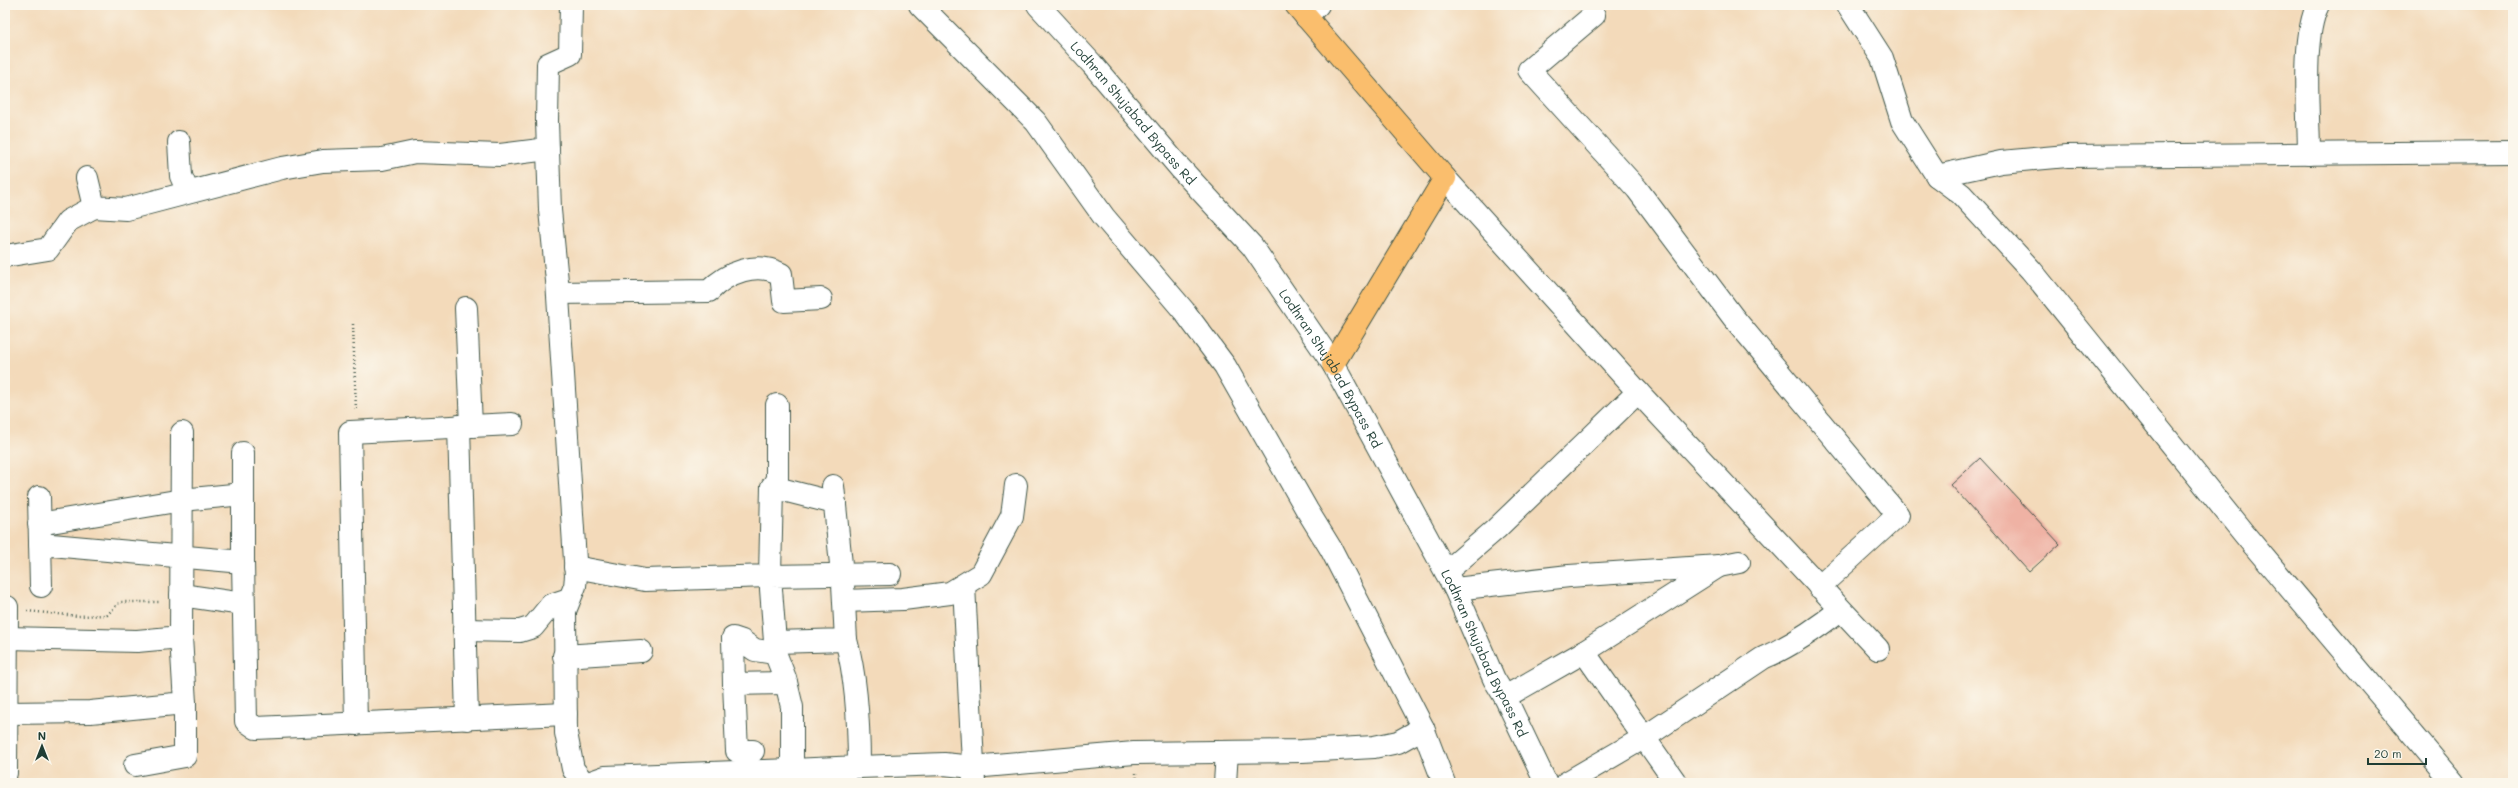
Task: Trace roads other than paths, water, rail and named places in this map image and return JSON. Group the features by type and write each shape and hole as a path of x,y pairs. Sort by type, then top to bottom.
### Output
{"main road":[{"path":"1306,9 1445,178 1333,364"}],"street":[{"path":"571,5 570,54 548,64 548,149 550,210 558,294 575,567 575,586 565,611 564,656 566,733 573,769 584,783"},
{"path":"920,5 1036,122 1104,217 1184,312 1225,366 1307,510 1331,548 1423,728 1444,783"},
{"name":"Lodhran Shujabad Bypass Rd","path":"1038,5 1092,64 1180,168 1252,246 1333,364 1450,581 1494,679 1505,697 1546,783"},
{"path":"1848,5 1882,58 1902,121 1937,176 1961,194 2031,270 2245,535 2454,783"},
{"path":"2309,154 2308,36 2313,15 2318,5"},
{"path":"1594,15 1529,70 1637,189 1733,317 1898,515 1819,587"},
{"path":"179,142 181,176 188,192"},
{"path":"5,256 48,249 68,221 94,207 126,209 282,168 323,161 382,159 415,152 500,155 548,149"},
{"path":"1937,176 2001,162 2068,156 2513,152"},
{"path":"87,178 94,207"},
{"path":"1445,178 1638,392 1878,649"},
{"path":"558,294 709,291 718,282 737,271 769,268 781,274 784,300 821,299"},
{"path":"466,308 464,630 467,719"},
{"path":"1450,581 1496,529 1638,392"},
{"path":"777,405 777,479 772,488 770,576 775,647 792,707 792,770"},
{"path":"356,724 350,432 512,424"},
{"path":"135,765 185,756 185,703 181,637 182,433"},
{"path":"243,453 242,562 246,721 256,728 566,714"},
{"path":"844,601 904,599 950,593 981,574 1012,516 1016,485"},
{"path":"772,488 834,495 842,576 846,640 851,657 855,692 859,767"},
{"path":"40,534 182,500 243,494"},
{"path":"39,497 41,586"},
{"path":"40,534 182,556 242,562"},
{"path":"1450,581 1569,576 1729,564 1584,652 1505,697"},
{"path":"575,567 645,580 890,574"},
{"path":"964,585 974,775"},
{"path":"181,599 243,604"},
{"path":"464,630 520,631 532,627 551,605 569,599"},
{"path":"6,776 7,607"},
{"path":"1566,783 1645,737 1763,658 1783,649 1840,610"},
{"path":"7,638 137,641 181,637"},
{"path":"753,751 737,751 733,638 742,641 755,650 846,640"},
{"path":"564,656 641,651"},
{"path":"1584,652 1676,783"},
{"path":"734,684 786,683"},
{"path":"6,713 90,712 185,703"},
{"path":"588,783 605,777 944,764 974,775 1134,753 1226,752 1374,747 1398,742 1423,728"},
{"path":"1225,783 1226,752"}]}
